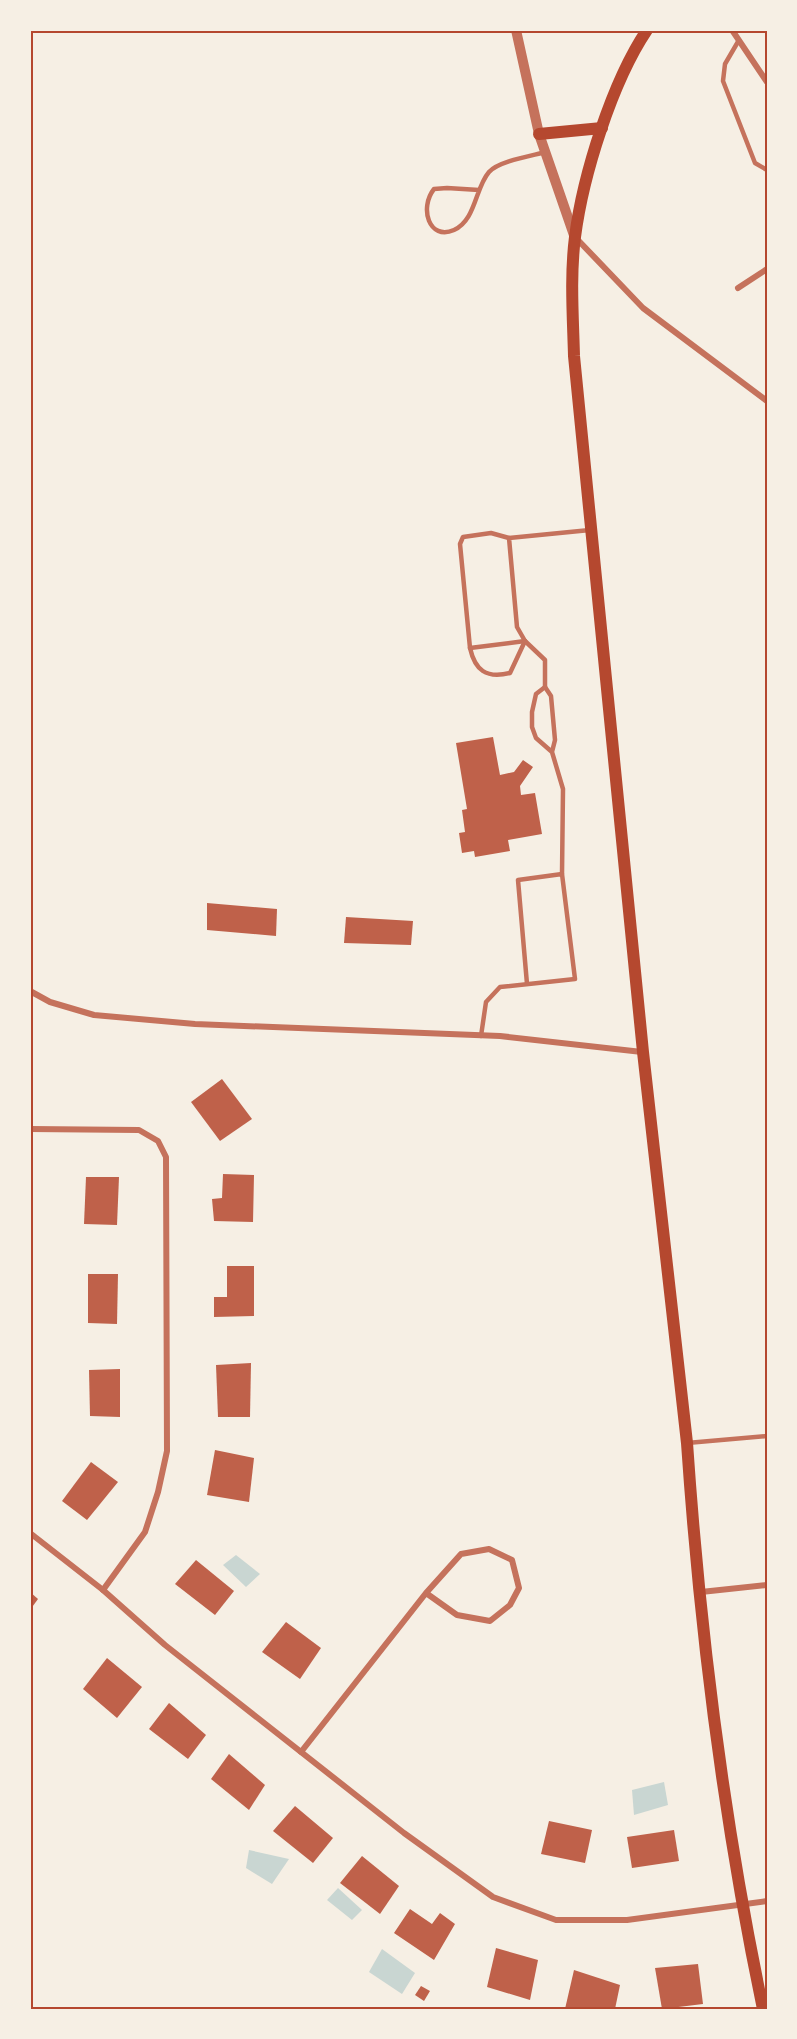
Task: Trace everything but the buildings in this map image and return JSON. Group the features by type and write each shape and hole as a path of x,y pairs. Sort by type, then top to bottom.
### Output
{"main road":[{"path":"647,30 620,81 588,174 575,238 572,284 574,356 643,1052 687,1443 719,1762 742,1905 763,2009"},
{"path":"539,134 602,128"}],"street":[{"path":"516,30 539,134 575,238 643,308 767,400"},
{"path":"732,30 767,82"},
{"path":"738,288 767,269"},
{"path":"30,991 50,1002 94,1016 206,1024 481,1036 643,1052"},
{"path":"30,1129 139,1130 158,1141 166,1157 167,1451 158,1492 145,1532 103,1590"},
{"path":"30,1533 103,1590 165,1645 404,1833 493,1897 556,1920 627,1920 767,1900"},
{"path":"301,1752 426,1593 461,1554 489,1549 512,1560 519,1588 510,1605 490,1621 457,1615 426,1593"},
{"path":"701,1592 767,1585"}],"lane":[{"path":"739,40 725,64 723,81 755,163 767,170"},
{"path":"479,190 434,189 427,198 426,210 430,224 439,231 452,231 461,225 470,213 490,171 504,164 546,152"},
{"path":"525,641 510,674 486,673 478,669 470,648 460,544 463,537 491,533 509,538 592,530"},
{"path":"481,1036 486,1002 500,987 575,979 562,874 563,789 552,752 555,740 551,696 545,687 545,660 525,641 517,627 509,538"},
{"path":"470,648 525,641"},
{"path":"545,687 536,694 532,712 532,727 536,738 552,752"},
{"path":"527,984 518,880 562,874"},
{"path":"687,1443 767,1436"}],"shaded area":[{"path":"236,1555 260,1574 246,1587 223,1565"},
{"path":"664,1782 668,1805 634,1815 632,1790"},
{"path":"249,1850 289,1859 272,1884 246,1868"},
{"path":"338,1888 362,1910 352,1920 327,1900"},
{"path":"382,1949 415,1973 402,1994 369,1972"}]}
